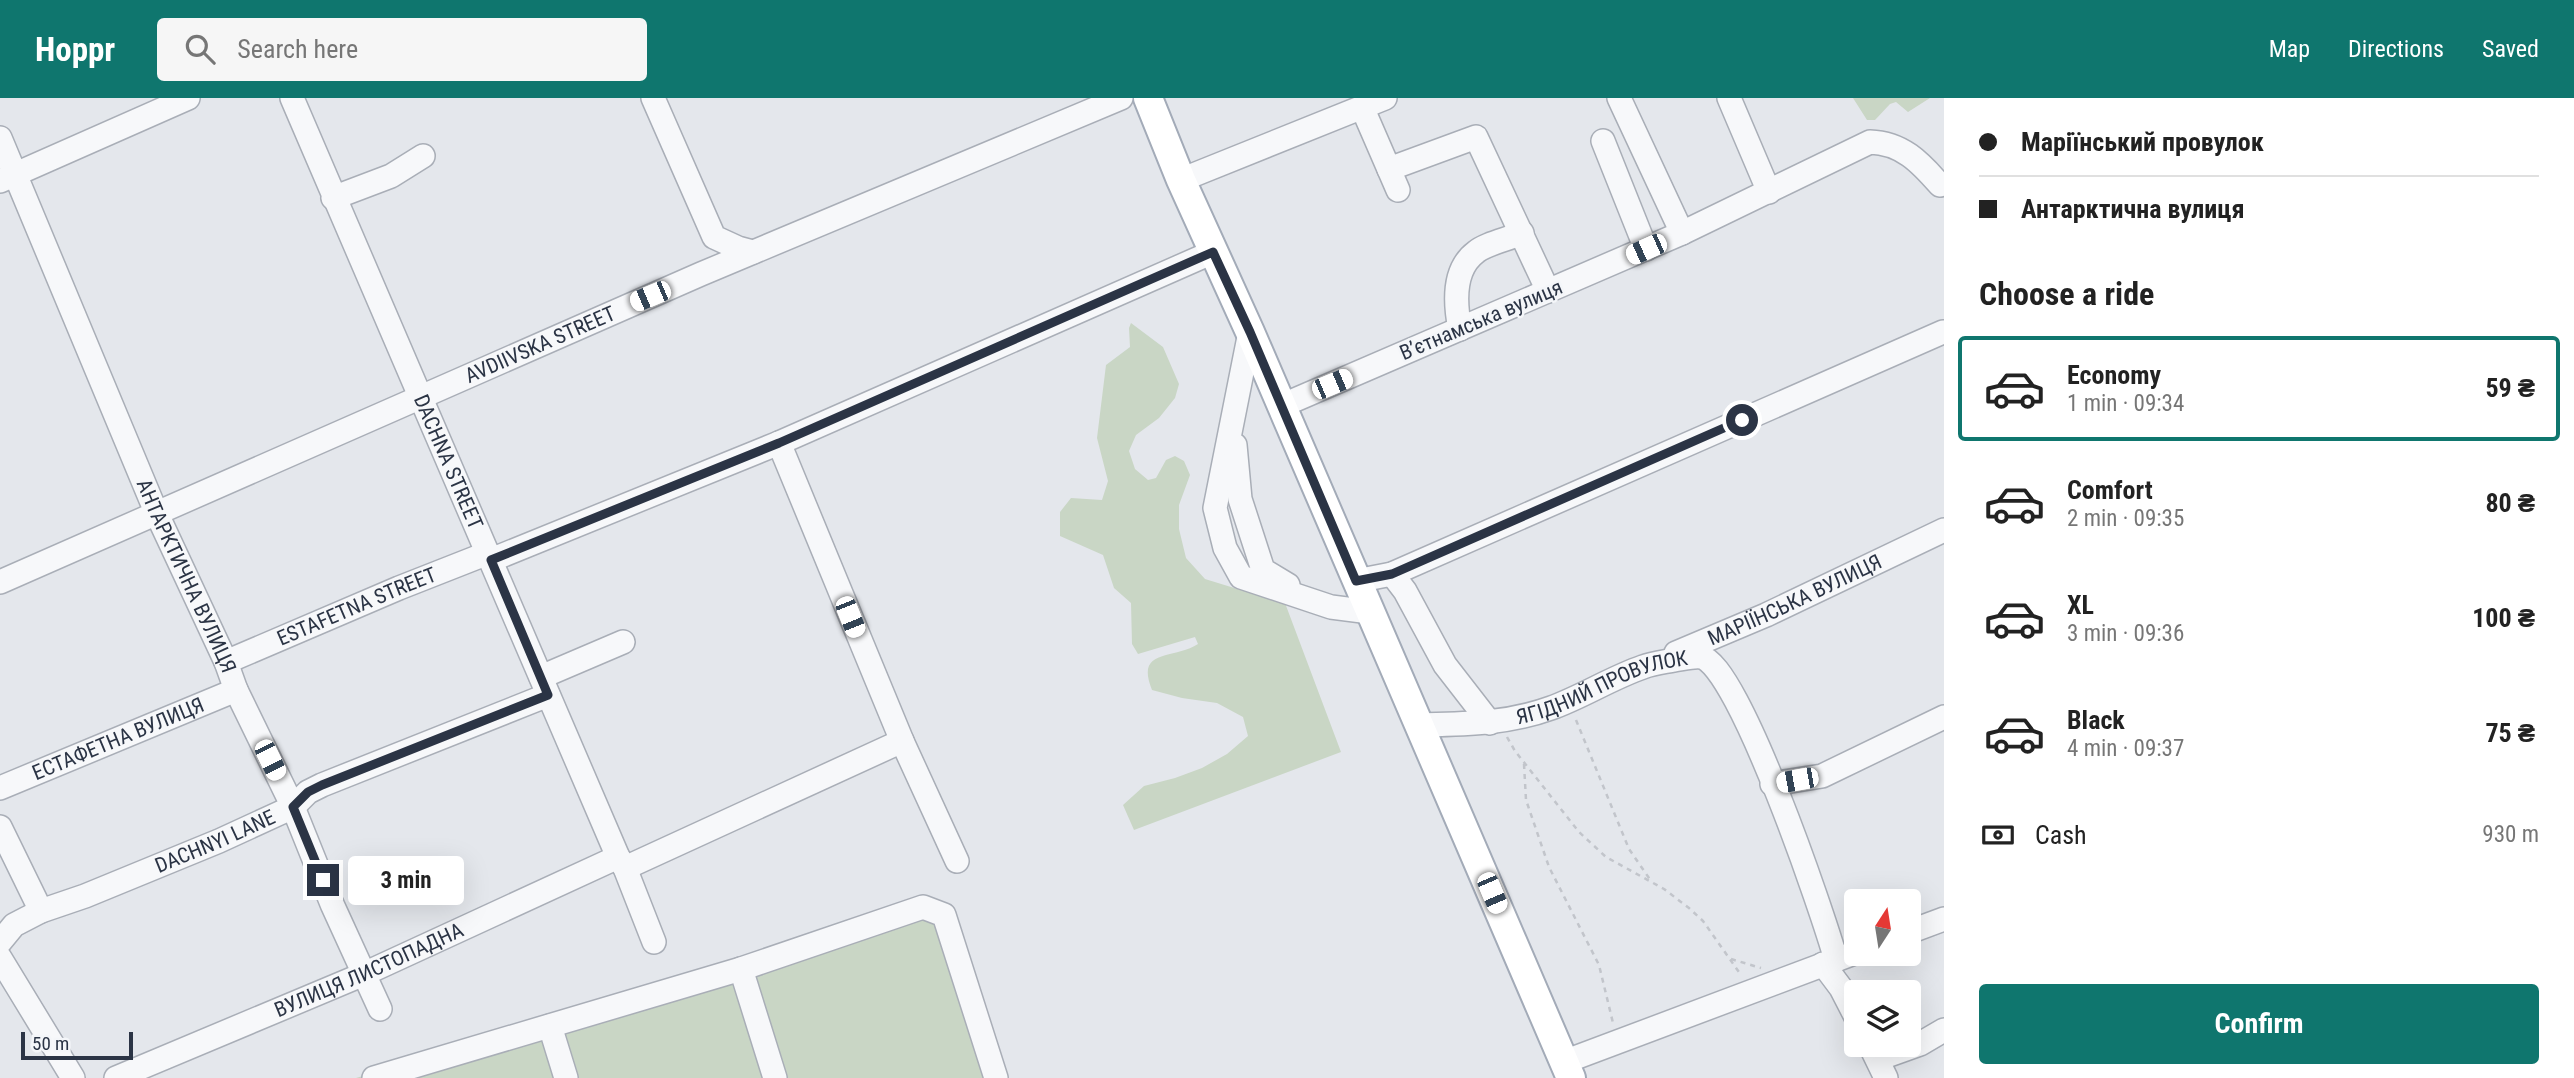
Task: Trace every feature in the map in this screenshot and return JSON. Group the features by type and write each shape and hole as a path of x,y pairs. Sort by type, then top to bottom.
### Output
{"main road":[{"path":"1148,98 1181,180 1250,332 1567,1070"}],"street":[{"path":"8,177 188,98"},
{"name":"DACHNA STREET","path":"292,98 654,942"},
{"path":"653,98 713,237 701,274"},
{"name":"AVDIIVSKA STREET","path":"0,582 701,274 1121,98"},
{"path":"1181,180 1385,98"},
{"path":"1619,98 1682,233"},
{"path":"1729,98 1769,192"},
{"path":"1362,107 1393,179 1476,137 1548,291"},
{"name":"АНТАРКТИЧНА ВУЛИЦЯ","path":"0,138 8,177 156,512 226,662 236,690 293,807 380,1009"},
{"path":"1603,141 1646,249"},
{"name":"Вʼєтнамська вулиця","path":"1281,406 1682,233 1870,142 1885,142 1909,153 1940,185"},
{"path":"333,198 391,176 423,156"},
{"path":"1460,329 1457,312 1460,274 1476,252 1522,233"},
{"path":"713,237 753,252"},
{"name":"ESTAFETNA STREET","path":"226,662 399,588 490,556 779,443 1213,252"},
{"path":"1250,332 1215,508 1225,548 1241,577 1331,607 1370,612"},
{"path":"1356,581 1392,574 1942,332"},
{"path":"779,443 902,741 957,861"},
{"name":"МАРІЇНСЬКА ВУЛИЦЯ","path":"1644,666 1766,615 1944,530"},
{"path":"1392,574 1405,591 1445,665 1494,722"},
{"name":"DACHNYI LANE","path":"0,942 14,925 41,911 195,851 293,807 308,792 322,785 545,686 623,642"},
{"name":"ЯГІДНИЙ ПРОВУЛОК","path":"1419,725 1494,722 1550,708 1644,666 1684,658 1701,657 1711,661 1739,706 1797,838 1838,958 1844,994"},
{"name":"ЕСТАФЕТНА ВУЛИЦЯ","path":"0,788 236,690"},
{"path":"1772,784 1822,776 1944,717"},
{"name":"ВУЛИЦЯ ЛИСТОПАДНА","path":"117,1078 902,741"},
{"path":"0,827 41,911"},
{"path":"374,1078 741,969 923,908 944,915 996,1078"},
{"path":"1922,927 1944,919"},
{"path":"0,958 74,1078"},
{"path":"1567,1070 1618,1043 1838,958"},
{"path":"741,969 775,1078"},
{"path":"550,1026 566,1078"},
{"path":"1878,1061 1920,1044 1944,1030"}],"path":[{"path":"1550,708 1567,708 1578,722 1629,849 1652,883"},
{"path":"1494,722 1579,832 1606,857 1652,883 1703,921 1740,971 1746,994"},
{"path":"1524,764 1526,800 1549,867 1599,965 1618,1043"}],"green space":[{"path":"1853,98 1930,98 1908,112 1896,102 1890,104 1875,120 1867,120"},
{"path":"1131,323 1163,347 1179,384 1175,398 1159,418 1136,435 1129,451 1135,469 1148,480 1156,478 1166,460 1175,456 1184,461 1190,475 1179,505 1179,529 1186,558 1205,579 1285,603 1341,752 1134,830 1123,805 1144,786 1202,768 1227,754 1248,736 1243,717 1217,703 1152,690 1148,667 1152,661 1198,644 1195,637 1138,654 1132,644 1131,603 1114,588 1103,555 1060,536 1060,512 1071,498 1102,500 1108,481 1097,438 1106,365 1130,347"},
{"path":"933,907 985,1078 356,1078 759,956"}],"route":[{"path":"323,880 293,807 308,792 419,744 548,695 491,560 779,443 1213,252 1356,581 1392,574 1742,420"}]}
